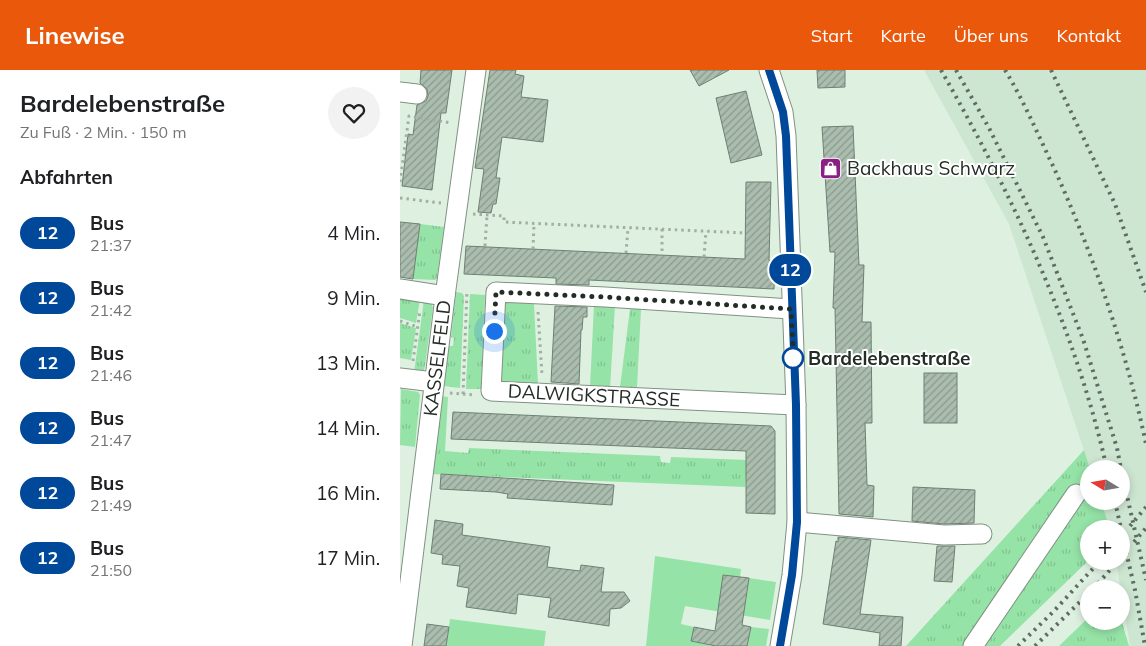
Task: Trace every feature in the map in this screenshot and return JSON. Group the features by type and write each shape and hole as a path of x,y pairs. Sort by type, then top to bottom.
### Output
{"street":[{"name":"KASSELFELD","path":"402,643 408,528 434,382 476,70"},
{"path":"769,70 783,112 786,136 796,405 797,522 792,575 780,646"},
{"path":"777,91 786,73 785,70"},
{"path":"400,290 445,296"},
{"name":"DALWIGKSTRASSE","path":"536,294 496,292 491,390 796,405"},
{"path":"536,294 791,309"},
{"path":"400,378 434,382"},
{"path":"973,646 1076,494"},
{"path":"797,522 944,535 982,534"}],"path":[{"path":"400,182 409,116 469,125"},
{"path":"400,198 487,215 504,216 504,222 746,233"},
{"path":"485,246 487,215"},
{"path":"533,249 534,224"},
{"path":"626,254 628,228"},
{"path":"662,229 662,255"},
{"path":"704,257 706,231"},
{"path":"463,394 467,291"},
{"path":"413,363 423,292"},
{"path":"536,294 544,393"},
{"path":"400,321 418,327"}],"shaded area":[{"path":"924,70 1146,70 1146,646 1130,646 1127,630 1130,630 1130,580 1119,580 1117,570 1130,570 1130,520 1107,520 1104,510 1130,510 1130,460 1087,460 1009,224"}],"green space":[{"path":"420,224 444,227 437,278 435,280 413,279"},
{"path":"456,292 462,293 464,296 460,388 444,386 449,346 453,346 454,338 451,337"},
{"path":"470,294 485,295 481,389 466,389"},
{"path":"400,296 420,299 416,323 400,318"},
{"path":"424,300 429,301 433,307 425,366 424,370 414,373"},
{"path":"503,301 534,304 538,384 499,382"},
{"path":"594,305 615,306 610,388 590,387"},
{"path":"630,309 641,309 637,388 620,387"},
{"path":"400,323 416,328 411,360 400,358"},
{"path":"401,389 418,392 420,395 415,447 400,445"},
{"path":"441,396 448,397 445,451 468,453 469,448 660,456 661,462 670,463 671,457 747,460 745,487 431,474"},
{"path":"1084,450 1087,460 1080,460 1080,510 1104,510 1107,520 1080,520 1080,569 1000,646 906,646"},
{"path":"655,556 741,569 740,577 723,575 719,603 745,606 749,578 776,582 770,620 685,606 681,624 694,627 691,641 713,646 646,646"},
{"path":"450,619 546,631 544,646 446,646"},
{"path":"1080,626 1080,630 1124,630 1129,646 1059,646"},
{"path":"751,627 769,629 766,646 747,646"}],"building":[{"path":"421,70 452,70 446,113 441,113 432,190 402,186 408,134 413,135 417,105 426,101 428,96 427,89 420,83"},
{"path":"490,70 516,70 515,74 524,76 521,97 548,100 543,142 502,137 496,178 500,178 496,204 493,204 491,213 478,212 484,169 475,168"},
{"path":"690,70 729,70 699,86"},
{"path":"817,70 845,70 845,87 818,88"},
{"path":"746,91 762,155 731,163 716,98"},
{"path":"853,126 859,265 864,265 862,322 871,322 872,423 865,423 867,485 874,486 873,517 839,514 835,308 833,308 835,252 830,252 822,127"},
{"path":"746,182 771,182 769,261 775,261 774,289 589,280 589,285 556,284 556,278 464,274 466,246 745,259"},
{"path":"400,222 420,224 413,279 400,277"},
{"path":"555,306 587,307 587,317 583,317 581,330 579,384 551,382"},
{"path":"924,373 957,373 957,423 924,423"},
{"path":"453,412 771,426 775,431 775,514 746,513 746,451 451,439"},
{"path":"441,474 614,485 612,505 507,498 508,494 496,492 440,489"},
{"path":"913,487 975,490 974,523 944,524 912,521"},
{"path":"435,520 463,524 462,535 550,547 547,567 580,571 581,565 604,568 601,592 624,592 630,601 621,608 610,609 609,626 548,617 551,598 518,594 516,614 466,607 469,588 457,586 460,566 442,564 443,555 431,553"},
{"path":"838,537 871,540 860,614 903,617 901,646 879,646 880,633 823,624"},
{"path":"937,546 955,546 952,582 934,581"},
{"path":"723,575 749,578 742,625 751,627 747,646 716,646 691,641 694,627 715,631"},
{"path":"427,624 449,627 446,646 424,646"}],"railway":[{"path":"941,70 992,165 1039,263 1078,364 1105,460"},
{"path":"956,70 989,128 1043,237 1083,339 1119,460"},
{"path":"1005,70 1025,106 1054,168 1095,269 1119,338 1146,444"},
{"path":"1051,70 1115,204 1146,292"},
{"path":"1130,526 1146,507"},
{"path":"1130,509 1146,580"},
{"path":"1117,510 1119,520"},
{"path":"1134,542 1146,528"},
{"path":"1130,569 1145,646"},
{"path":"1018,646 1092,570"},
{"path":"1101,580 1110,570"},
{"path":"1035,646 1080,602"}],"bus line":[{"name":"12","path":"769,70 783,112 786,136 796,405 797,528 792,575 780,646"}],"place":[{"name":"Backhaus Schwarz","path":"831,168"},
{"name":"Bardelebenstraße","path":"793,358"}],"route":[{"path":"494,331 496,292 791,309 794,367 793,358"}]}
